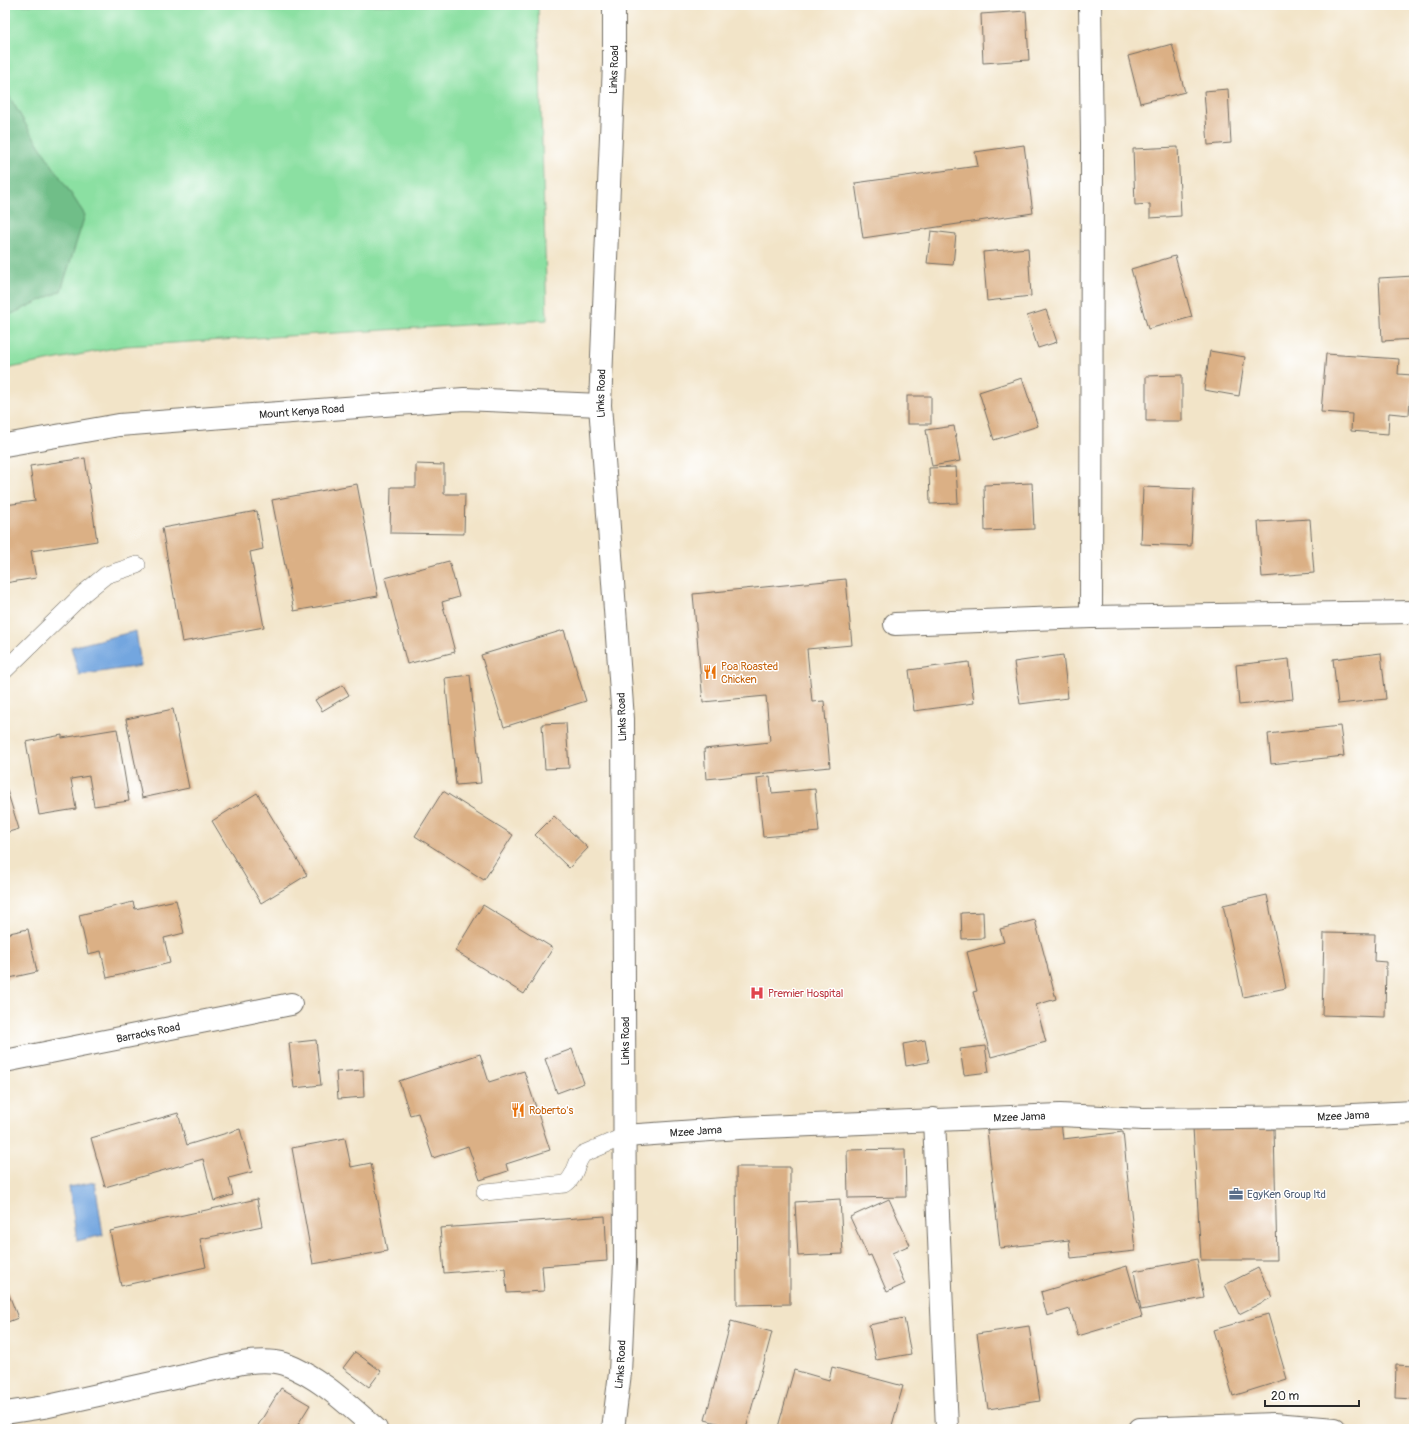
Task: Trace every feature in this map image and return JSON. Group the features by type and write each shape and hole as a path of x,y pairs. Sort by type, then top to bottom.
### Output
{"street":[{"name":"Links Road","path":"613,1429 620,1373 625,1263 623,719 600,405 614,63 614,5"},
{"path":"1090,5 1092,143 1091,617"},
{"name":"Mount Kenya Road","path":"5,445 119,425 464,399 600,405"},
{"path":"895,624 1091,617 1414,612"},
{"name":"Barracks Road","path":"5,1061 291,1004"},
{"name":"Mzee Jama","path":"625,1136 739,1128 1060,1115 1144,1119 1313,1117 1414,1112"},
{"path":"934,1119 947,1429"},
{"path":"5,1413 44,1407 242,1363 259,1361 284,1364 312,1376 376,1429"},
{"path":"1140,1429 1274,1424 1335,1429"}],"lane":[{"path":"5,670 84,594 106,575 137,565"},
{"path":"485,1192 564,1184 571,1178 579,1158 583,1154 625,1136"}],"green space":[{"path":"5,5 538,5 547,320 125,346 5,369"},
{"path":"5,89 29,130 85,215 61,291 5,317"}],"water":[{"path":"136,631 141,666 79,675 71,647"},
{"path":"95,1182 103,1235 77,1241 69,1187"}],"building":[{"path":"1026,11 1029,60 983,63 981,14"},
{"path":"1172,44 1185,92 1140,103 1128,56"},
{"path":"1228,89 1231,143 1208,145 1204,91"},
{"path":"1024,145 1033,213 863,238 855,183 978,166 975,152"},
{"path":"1178,147 1181,216 1150,218 1150,204 1135,205 1133,149"},
{"path":"931,231 956,234 953,265 927,263"},
{"path":"1028,248 1031,296 987,301 983,252"},
{"path":"1175,256 1192,317 1148,329 1131,269"},
{"path":"1414,276 1414,339 1382,341 1379,278"},
{"path":"1046,310 1057,342 1038,348 1027,316"},
{"path":"1210,351 1245,357 1239,396 1204,390"},
{"path":"1326,354 1399,359 1398,374 1412,375 1409,415 1389,413 1388,434 1351,431 1352,414 1321,412"},
{"path":"1182,375 1182,421 1146,421 1146,376"},
{"path":"1022,378 1038,426 994,440 979,392"},
{"path":"907,396 931,396 931,424 907,424"},
{"path":"954,426 960,461 932,466 926,430"},
{"path":"85,458 97,541 31,551 36,578 5,583 5,505 35,501 30,466"},
{"path":"416,464 444,465 444,494 465,494 464,534 390,533 391,487 416,487"},
{"path":"956,467 958,503 930,504 929,468"},
{"path":"1032,483 1034,529 985,531 984,485"},
{"path":"357,484 378,596 294,611 272,500"},
{"path":"1143,487 1194,489 1191,546 1141,544"},
{"path":"257,511 263,549 250,552 264,627 182,642 162,528"},
{"path":"1310,519 1314,573 1262,577 1258,522"},
{"path":"449,561 459,597 442,602 455,652 407,664 385,578"},
{"path":"846,579 852,645 807,649 812,702 824,701 830,767 706,779 704,749 770,742 766,696 703,702 693,594"},
{"path":"564,630 586,701 504,727 481,655"},
{"path":"1381,653 1386,699 1338,704 1333,659"},
{"path":"1063,655 1068,698 1020,704 1014,662"},
{"path":"1289,659 1293,699 1239,705 1236,665"},
{"path":"969,662 974,703 914,711 909,670"},
{"path":"470,675 481,783 456,785 445,678"},
{"path":"343,685 349,695 322,711 315,700"},
{"path":"173,709 189,788 142,798 126,719"},
{"path":"566,723 569,768 545,769 542,724"},
{"path":"1340,726 1344,756 1271,764 1268,734"},
{"path":"117,729 129,801 94,806 89,776 71,779 76,809 39,815 26,742 62,735 62,738"},
{"path":"770,776 772,793 815,789 819,832 763,837 757,778"},
{"path":"5,784 19,829 5,833"},
{"path":"443,791 513,835 484,880 415,836"},
{"path":"257,793 307,875 261,903 212,821"},
{"path":"554,816 588,848 569,868 535,835"},
{"path":"1267,895 1286,988 1243,997 1223,905"},
{"path":"176,900 184,933 164,938 170,963 107,978 101,951 88,954 79,915 133,902 135,909"},
{"path":"483,905 553,948 524,994 455,951"},
{"path":"983,912 984,938 962,939 961,913"},
{"path":"1035,920 1056,999 1036,1005 1046,1042 991,1057 973,992 977,991 967,952 1004,942 1000,929"},
{"path":"28,929 37,972 5,979 5,934"},
{"path":"1324,933 1375,934 1374,961 1386,962 1385,1017 1322,1015"},
{"path":"316,1040 321,1085 294,1088 289,1043"},
{"path":"925,1040 929,1062 906,1066 903,1044"},
{"path":"985,1046 989,1072 964,1075 960,1049"},
{"path":"572,1049 584,1083 557,1093 545,1059"},
{"path":"480,1054 489,1082 524,1071 550,1150 506,1164 508,1171 480,1180 468,1146 433,1158 418,1113 410,1115 399,1081"},
{"path":"363,1070 364,1097 338,1099 336,1072"},
{"path":"178,1113 187,1145 240,1129 252,1172 229,1178 233,1195 214,1201 203,1159 105,1187 91,1138"},
{"path":"1061,1122 1063,1139 1123,1132 1135,1251 1071,1258 1069,1240 1000,1248 987,1130"},
{"name":"EgyKen Group ltd","path":"1193,1128 1274,1129 1277,1260 1201,1260"},
{"path":"345,1138 351,1167 371,1163 387,1251 313,1264 292,1148"},
{"path":"905,1149 906,1197 848,1198 847,1150"},
{"path":"736,1167 790,1167 790,1304 737,1305"},
{"path":"257,1199 262,1226 200,1239 206,1267 121,1286 110,1231"},
{"path":"840,1199 843,1254 798,1256 795,1202"},
{"path":"889,1199 910,1245 892,1253 905,1284 887,1292 871,1255 868,1256 850,1217"},
{"path":"605,1216 607,1261 542,1266 544,1291 507,1293 505,1268 444,1273 440,1228"},
{"path":"1197,1259 1204,1298 1141,1310 1134,1271"},
{"path":"1127,1266 1142,1317 1078,1336 1070,1309 1047,1316 1041,1292"},
{"path":"1258,1268 1273,1297 1239,1314 1225,1285"},
{"path":"8,1292 18,1318 5,1323 5,1293"},
{"path":"1268,1314 1287,1379 1233,1396 1213,1330"},
{"path":"904,1318 911,1354 876,1360 869,1325"},
{"path":"731,1321 772,1332 746,1429 705,1420"},
{"path":"1029,1326 1040,1401 988,1409 977,1334"},
{"path":"355,1352 381,1371 369,1387 343,1368"},
{"path":"1396,1365 1414,1366 1414,1399 1395,1398"},
{"path":"832,1367 903,1386 891,1429 788,1429 778,1427 794,1370 829,1380"},
{"path":"281,1388 310,1405 295,1429 260,1429 257,1427"}],"place":[{"name":"Poa Roasted Chicken","path":"710,672"},
{"name":"Premier Hospital","path":"757,993"},
{"name":"Roberto's","path":"518,1110"},
{"name":"EgyKen Group ltd","path":"1236,1194"}]}
